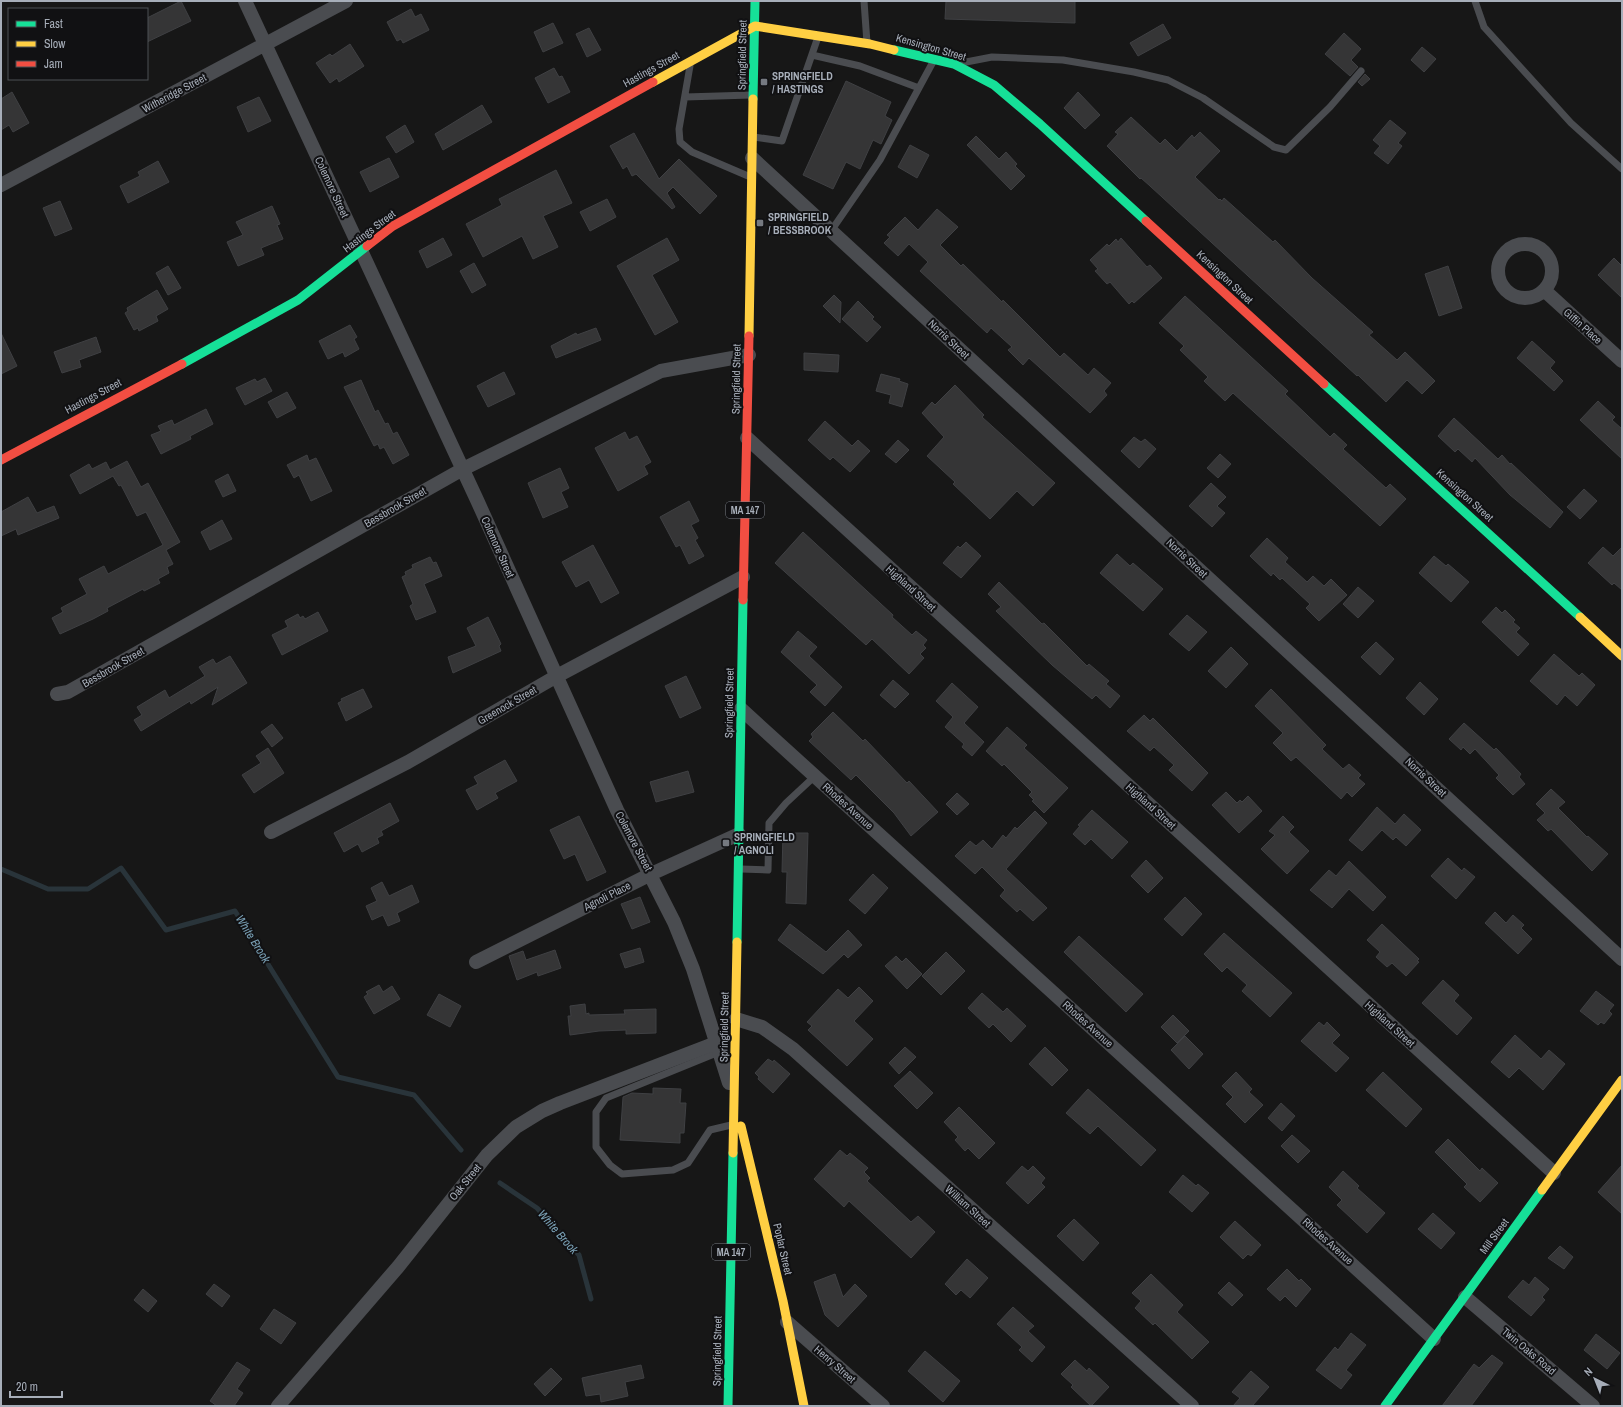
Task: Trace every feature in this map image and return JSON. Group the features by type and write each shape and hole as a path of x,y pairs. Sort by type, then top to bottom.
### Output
{"street":[{"name":"Colemore Street","path":"245,1 462,468 617,810 651,874 685,946 735,1099"},
{"name":"Witheridge Street","path":"1,185 346,1"},
{"name":"Springfield Street","path":"728,1406 755,1"},
{"name":"Kensington Street","path":"755,26 867,43 935,59 954,64 974,73 994,85 1030,115 1622,656"},
{"name":"Hastings Street","path":"1,460 264,320 298,300 393,226 755,26"},
{"name":"Norris Street","path":"752,158 1622,958"},
{"name":"Giffin Place","path":"1544,290 1622,361"},
{"name":"Bessbrook Street","path":"56,694 68,692 462,468 661,371 749,355"},
{"name":"Highland Street","path":"747,438 1554,1173"},
{"name":"Greenock Street","path":"271,832 408,762 557,676 743,577"},
{"name":"Rhodes Avenue","path":"741,709 1434,1338"},
{"name":"Agnoli Place","path":"476,962 651,874 739,834"},
{"name":"William Street","path":"736,1019 762,1027 793,1049 1192,1406"},
{"name":"Oak Street","path":"278,1406 398,1267 472,1173 496,1145 516,1127 542,1111 560,1103 718,1048"},
{"name":"Mill Street","path":"1385,1406 1622,1080"},
{"name":"Poplar Street","path":"735,1099 787,1322 804,1406"},
{"name":"Twin Oaks Road","path":"1465,1297 1593,1406"},
{"name":"Henry Street","path":"787,1322 883,1406"}],"lane":[{"path":"864,1 867,43"},
{"path":"1475,1 1484,27 1571,123 1622,169"},
{"path":"753,137 782,141 819,35"},
{"path":"812,55 860,66 919,88"},
{"path":"954,64 992,57 1063,60 1134,72 1168,80 1204,98 1274,147 1286,150 1330,107 1361,71"},
{"path":"831,231 880,160 935,59"},
{"path":"690,61 680,129 680,142 692,152 752,178"},
{"path":"685,97 754,95"},
{"path":"739,869 768,870 770,823 786,803 815,776"},
{"path":"718,1048 606,1098 596,1112 596,1147 610,1164 622,1174 672,1170 688,1163 710,1130 734,1125"}],"building":[{"path":"181,1 191,21 148,42 148,18"},
{"path":"946,1 1075,1 1075,23 945,19"},
{"path":"411,9 415,17 421,14 429,30 403,43 401,39 397,41 387,22"},
{"path":"553,23 563,43 543,52 534,32"},
{"path":"1163,24 1171,38 1138,56 1130,43"},
{"path":"589,28 601,50 587,57 576,34"},
{"path":"1344,33 1361,49 1351,60 1358,67 1350,76 1325,54"},
{"path":"350,44 364,66 339,82 337,78 330,83 316,63 330,54 332,56"},
{"path":"1422,47 1436,59 1424,72 1411,60"},
{"path":"554,68 559,77 562,76 570,92 548,103 535,78"},
{"path":"1365,74 1370,79 1362,86 1358,82"},
{"path":"846,81 891,102 885,116 892,120 881,144 873,140 860,169 846,162 833,189 803,175"},
{"path":"12,92 29,123 13,132 9,125 1,130 1,99"},
{"path":"1078,92 1100,115 1085,129 1064,108"},
{"path":"259,97 271,121 248,132 237,107"},
{"path":"482,105 492,122 443,150 435,134"},
{"path":"1131,117 1160,144 1165,139 1177,151 1192,135 1194,138 1200,132 1220,151 1195,177 1219,200 1220,199 1222,201 1224,198 1273,242 1275,240 1312,278 1373,332 1369,335 1397,360 1405,352 1435,381 1422,394 1407,380 1386,402 1150,186 1141,178 1140,179 1107,146 1118,134 1115,132"},
{"path":"1390,120 1406,133 1398,143 1402,146 1388,164 1374,153 1380,146 1373,140"},
{"path":"405,125 414,142 396,153 386,137"},
{"path":"634,133 659,179 679,159 717,196 700,214 673,187 667,193 675,207 672,209 636,174 632,176 627,166 623,169 610,146"},
{"path":"976,136 999,159 1006,152 1017,164 1015,166 1025,176 1011,190 967,145"},
{"path":"910,145 929,155 917,178 898,167"},
{"path":"389,158 399,177 370,192 360,172"},
{"path":"158,161 169,182 128,203 120,186 140,176 138,172"},
{"path":"556,170 572,203 543,216 558,247 533,259 522,236 483,257 466,224 502,205 499,199"},
{"path":"607,199 616,217 590,231 580,212"},
{"path":"60,201 72,229 55,236 43,208"},
{"path":"272,206 280,224 277,225 283,239 261,248 264,255 238,266 227,242 243,235 236,222"},
{"path":"937,209 958,227 940,245 961,266 963,264 1002,302 1003,300 1060,357 1064,353 1088,375 1094,368 1111,383 1104,391 1107,395 1090,413 1029,358 1023,365 1008,350 1012,347 991,328 987,333 920,271 928,262 909,244 898,256 884,243 890,237 887,235 905,217 918,230"},
{"path":"443,238 452,255 427,268 419,251"},
{"path":"667,238 679,260 652,275 678,322 655,335 617,266"},
{"path":"1121,238 1147,267 1150,265 1162,278 1134,303 1132,301 1129,304 1110,282 1107,284 1095,271 1098,269 1090,260 1107,244 1109,246 1116,239 1118,242"},
{"path":"1614,258 1622,266 1622,298 1598,275"},
{"path":"474,263 486,285 472,293 460,271"},
{"path":"168,266 181,288 168,295 156,273"},
{"path":"1448,266 1462,308 1439,316 1425,274"},
{"path":"157,290 168,309 156,316 158,321 139,331 138,328 134,330 125,313 128,311 127,308"},
{"path":"834,295 841,302 840,323 823,306"},
{"path":"1185,296 1288,391 1285,394 1330,437 1334,433 1347,445 1343,449 1386,488 1390,484 1406,499 1380,526 1233,393 1225,401 1204,381 1208,377 1180,350 1184,346 1159,323"},
{"path":"858,301 874,317 872,319 881,327 867,342 842,319"},
{"path":"350,325 357,337 354,339 359,349 345,357 343,352 328,359 319,341"},
{"path":"596,328 601,340 556,358 551,346 576,333 577,335"},
{"path":"1,333 17,366 1,374"},
{"path":"96,337 101,352 79,360 81,367 62,373 54,352"},
{"path":"1532,341 1555,362 1550,368 1563,381 1554,391 1517,358"},
{"path":"804,353 839,355 838,372 804,370"},
{"path":"504,372 515,394 488,407 477,386"},
{"path":"881,374 900,379 899,381 908,384 902,407 889,403 891,395 876,391"},
{"path":"265,378 272,391 245,405 236,388 255,379 257,382"},
{"path":"361,380 375,412 378,410 385,424 388,423 393,434 397,432 409,455 393,464 384,447 380,449 378,444 374,446 344,387"},
{"path":"955,385 984,415 982,417 1055,483 1033,506 1017,491 990,519 953,484 955,482 927,456 944,437 922,413 932,402 935,405"},
{"path":"287,392 296,408 277,418 268,402"},
{"path":"1598,401 1615,417 1612,420 1622,429 1622,459 1580,420"},
{"path":"206,409 213,424 190,436 191,439 161,454 151,435 161,431 158,426 172,420 174,425"},
{"path":"1454,418 1498,459 1502,455 1563,512 1550,528 1510,495 1475,458 1472,462 1458,449 1455,452 1438,436"},
{"path":"825,421 852,446 858,440 870,451 850,472 833,457 830,460 808,440"},
{"path":"625,432 629,440 637,436 651,462 644,466 648,474 618,491 595,448"},
{"path":"1134,437 1141,442 1145,439 1156,449 1139,468 1121,451"},
{"path":"898,440 909,450 896,463 885,454"},
{"path":"1220,454 1231,464 1218,478 1207,468"},
{"path":"307,455 309,461 316,458 332,491 311,501 299,475 294,478 287,465"},
{"path":"127,461 141,487 148,483 180,542 166,550 173,564 167,567 169,573 158,579 160,583 144,591 143,589 107,608 108,611 60,634 52,618 63,612 61,608 87,594 79,579 104,566 108,574 163,545 146,512 137,516 121,485 119,486 113,476 80,494 70,475 89,464 92,469 106,462 110,470"},
{"path":"560,468 569,488 561,492 568,507 543,518 528,483"},
{"path":"228,474 236,491 223,497 215,481"},
{"path":"1211,483 1226,497 1217,506 1225,513 1212,527 1189,506"},
{"path":"1584,489 1597,501 1580,519 1567,507"},
{"path":"28,497 37,513 54,506 59,518 18,535 16,529 1,536 1,512"},
{"path":"689,501 699,521 691,525 698,538 695,540 704,556 689,564 680,545 676,547 660,517"},
{"path":"222,520 232,539 210,550 201,532"},
{"path":"803,532 893,615 892,617 912,635 916,631 927,640 923,645 926,648 920,654 924,658 909,674 872,639 866,645 775,563"},
{"path":"1267,538 1288,558 1285,562 1307,582 1313,576 1324,586 1331,579 1347,595 1319,621 1306,608 1310,604 1282,578 1280,580 1273,573 1271,576 1250,556"},
{"path":"966,542 981,556 961,578 943,563 958,546 960,548"},
{"path":"593,545 619,593 601,603 589,580 576,587 562,562"},
{"path":"1603,547 1613,556 1622,547 1622,590 1614,583 1612,585 1588,563"},
{"path":"1117,554 1130,566 1133,563 1163,589 1143,611 1100,573"},
{"path":"1434,556 1446,566 1448,564 1469,582 1451,602 1419,573"},
{"path":"430,557 433,563 436,562 442,576 424,584 436,612 416,620 410,606 413,604 402,577 406,575 405,572 413,568 412,565"},
{"path":"999,582 1042,624 1044,623 1087,666 1089,664 1109,681 1106,684 1120,696 1110,708 1096,695 1092,699 1052,665 996,611 1001,607 988,594"},
{"path":"1358,587 1374,601 1358,618 1343,604"},
{"path":"1496,607 1502,613 1505,610 1515,620 1513,622 1520,628 1516,632 1529,644 1518,656 1482,622"},
{"path":"318,612 328,631 282,655 272,635 288,627 285,621 298,614 300,618 303,616 305,619"},
{"path":"1187,615 1207,632 1189,651 1169,634"},
{"path":"488,617 501,644 499,646 501,651 453,673 448,657 476,646 467,628"},
{"path":"798,631 817,647 809,656 842,687 825,706 810,692 817,685 781,652"},
{"path":"1376,642 1394,659 1380,675 1361,657"},
{"path":"1231,647 1248,664 1226,688 1208,671"},
{"path":"1554,654 1579,676 1582,673 1595,685 1577,706 1565,695 1557,705 1530,681"},
{"path":"230,656 247,683 212,705 218,687 191,704 190,701 141,731 134,720 142,715 137,707 165,690 169,698 205,676 199,667 213,659 216,664"},
{"path":"686,676 701,708 680,718 665,686"},
{"path":"893,680 909,694 895,708 880,695"},
{"path":"1420,682 1438,699 1424,715 1406,698"},
{"path":"952,683 978,707 964,723 984,742 972,756 962,747 964,744 945,727 953,717 936,701"},
{"path":"363,689 372,707 346,721 338,703 342,701 341,699"},
{"path":"1271,689 1326,745 1322,749 1343,769 1349,764 1361,775 1358,778 1365,784 1352,797 1347,792 1341,799 1296,757 1291,761 1273,743 1283,733 1255,706"},
{"path":"833,712 863,741 865,739 907,783 909,781 938,812 911,836 894,813 856,775 851,780 809,741 813,737 811,734"},
{"path":"1144,715 1150,721 1153,718 1208,773 1192,791 1169,770 1174,765 1154,747 1150,751 1127,731"},
{"path":"1464,723 1494,750 1496,748 1521,774 1519,777 1525,784 1513,795 1496,778 1499,775 1475,749 1470,754 1463,747 1461,750 1449,739"},
{"path":"272,724 283,738 272,747 261,732"},
{"path":"1007,727 1027,745 1024,748 1068,788 1044,813 1032,801 1034,800 1029,795 1032,792 1004,764 1002,766 986,751"},
{"path":"268,748 284,773 254,793 242,775 261,763 256,756"},
{"path":"505,760 517,781 495,793 498,798 477,810 466,790 478,784 474,777"},
{"path":"688,771 694,792 656,802 650,782"},
{"path":"1551,789 1565,802 1558,808 1587,837 1588,836 1608,854 1592,871 1551,829 1548,831 1537,820 1545,813 1536,804"},
{"path":"1226,792 1237,803 1240,800 1242,802 1248,796 1262,811 1239,833 1212,805"},
{"path":"957,793 969,804 957,815 946,804"},
{"path":"390,803 399,821 381,831 383,835 377,838 379,843 362,852 358,844 344,852 334,833"},
{"path":"1377,807 1395,824 1404,814 1421,830 1406,846 1396,837 1393,840 1382,830 1362,851 1349,840"},
{"path":"1092,810 1128,842 1112,859 1091,839 1085,845 1073,834 1080,826 1078,825"},
{"path":"1035,811 1047,823 1006,869 1047,908 1033,921 1020,909 1017,912 1000,896 1005,890 982,867 975,874 955,856 970,841 976,846 983,840 992,849 1003,835 1006,838 1015,827 1017,829"},
{"path":"579,816 606,872 587,881 575,854 564,859 550,830"},
{"path":"1283,816 1294,827 1289,832 1309,851 1287,874 1261,849 1275,835 1269,831"},
{"path":"783,833 808,833 806,904 786,903 787,872 782,872"},
{"path":"1448,858 1462,871 1464,868 1475,877 1456,899 1431,876"},
{"path":"1146,860 1163,878 1148,893 1131,876"},
{"path":"1349,861 1386,897 1373,911 1349,889 1332,908 1310,890 1329,870 1336,876"},
{"path":"873,874 888,888 865,914 849,900"},
{"path":"382,882 389,896 412,885 419,902 397,913 400,921 388,926 383,915 372,920 366,906 377,901 371,888"},
{"path":"640,897 650,922 632,929 621,904"},
{"path":"1185,897 1202,914 1182,936 1164,919"},
{"path":"1495,912 1506,923 1513,915 1524,925 1521,928 1532,939 1518,954 1485,923"},
{"path":"790,924 826,952 848,930 862,945 848,958 844,954 823,974 778,940"},
{"path":"1382,924 1419,959 1417,961 1419,962 1406,976 1392,963 1387,967 1376,957 1380,952 1367,940"},
{"path":"1224,933 1292,993 1270,1017 1242,991 1247,985 1227,967 1222,972 1204,954"},
{"path":"1079,936 1143,994 1126,1012 1064,952"},
{"path":"640,948 644,962 625,968 620,954"},
{"path":"555,950 561,968 538,976 537,972 517,980 509,956 523,951 526,960"},
{"path":"946,952 965,971 941,995 922,976"},
{"path":"896,956 902,962 906,958 922,974 907,989 885,966"},
{"path":"1443,980 1459,995 1454,1001 1472,1018 1457,1035 1422,1003"},
{"path":"379,985 383,992 392,986 400,999 374,1014 364,997 368,994 366,992"},
{"path":"859,987 873,1001 854,1021 873,1039 847,1066 808,1030 812,1026 807,1022 838,989 848,998"},
{"path":"1596,991 1614,1005 1609,1011 1612,1014 1604,1024 1601,1022 1598,1025 1580,1011"},
{"path":"982,993 1003,1012 1007,1008 1026,1026 1011,1042 993,1024 989,1028 968,1008"},
{"path":"439,994 461,1006 450,1027 427,1015"},
{"path":"585,1004 586,1014 589,1013 589,1015 625,1014 624,1010 656,1009 656,1033 626,1034 626,1030 599,1031 570,1035 568,1016 571,1016 570,1006"},
{"path":"1173,1015 1189,1031 1177,1043 1161,1027"},
{"path":"1319,1022 1324,1026 1327,1022 1340,1035 1332,1043 1349,1058 1336,1072 1301,1041"},
{"path":"1515,1035 1541,1059 1549,1050 1565,1064 1543,1090 1519,1068 1509,1078 1491,1062"},
{"path":"1185,1036 1203,1054 1189,1069 1171,1050"},
{"path":"905,1047 916,1057 899,1074 889,1063"},
{"path":"1045,1047 1068,1070 1052,1086 1029,1064"},
{"path":"768,1059 773,1062 774,1060 790,1074 773,1093 758,1079 759,1077 755,1073"},
{"path":"910,1071 933,1093 917,1109 894,1086"},
{"path":"1236,1072 1252,1089 1249,1092 1263,1105 1245,1123 1226,1104 1233,1097 1222,1086"},
{"path":"1383,1072 1422,1109 1406,1127 1366,1090"},
{"path":"653,1088 681,1089 680,1103 686,1103 684,1133 680,1133 680,1143 620,1140 623,1097 632,1093 653,1094"},
{"path":"1088,1089 1156,1150 1141,1166 1098,1126 1090,1134 1066,1113"},
{"path":"1281,1103 1295,1116 1282,1131 1268,1118"},
{"path":"959,1107 995,1143 979,1159 968,1148 965,1151 955,1140 958,1137 944,1122"},
{"path":"1292,1135 1310,1151 1298,1163 1281,1146"},
{"path":"1448,1139 1480,1171 1482,1168 1498,1183 1480,1202 1464,1187 1467,1184 1435,1152"},
{"path":"840,1150 847,1156 850,1153 868,1168 864,1172 870,1178 867,1181 911,1222 918,1216 935,1232 911,1258 849,1201 844,1207 814,1179"},
{"path":"1622,1165 1622,1214 1598,1192"},
{"path":"1022,1166 1028,1171 1033,1166 1045,1178 1041,1183 1045,1187 1028,1204 1006,1183"},
{"path":"1343,1171 1359,1186 1357,1188 1385,1213 1367,1233 1337,1205 1342,1200 1329,1187"},
{"path":"1183,1175 1196,1186 1198,1184 1209,1193 1192,1212 1169,1192"},
{"path":"1433,1213 1455,1233 1441,1249 1418,1229"},
{"path":"1074,1219 1099,1243 1083,1261 1057,1236"},
{"path":"1235,1221 1261,1245 1251,1256 1248,1254 1243,1259 1220,1237"},
{"path":"1560,1246 1573,1257 1564,1269 1548,1258"},
{"path":"967,1259 988,1278 970,1298 961,1290 956,1295 945,1284"},
{"path":"1287,1269 1299,1281 1301,1279 1311,1289 1296,1307 1285,1296 1280,1301 1267,1289"},
{"path":"835,1274 843,1297 855,1284 867,1296 838,1327 825,1315 814,1282"},
{"path":"1151,1274 1183,1305 1177,1312 1209,1342 1192,1359 1155,1323 1153,1325 1135,1308 1141,1301 1132,1293"},
{"path":"1535,1277 1549,1289 1542,1297 1545,1300 1531,1316 1508,1297 1523,1280 1529,1285"},
{"path":"1229,1282 1243,1295 1232,1306 1218,1293"},
{"path":"214,1284 230,1296 222,1307 206,1294"},
{"path":"143,1289 157,1301 148,1312 134,1300"},
{"path":"1013,1307 1034,1326 1028,1331 1045,1347 1032,1362 1019,1350 1022,1347 997,1324"},
{"path":"274,1309 296,1323 281,1344 260,1329"},
{"path":"1351,1333 1366,1345 1346,1370 1352,1375 1341,1389 1316,1370 1335,1347 1338,1350"},
{"path":"1596,1334 1620,1353 1607,1369 1584,1350"},
{"path":"925,1351 960,1381 943,1402 908,1371"},
{"path":"1492,1355 1503,1363 1471,1406 1442,1406 1474,1364 1479,1368"},
{"path":"1075,1360 1087,1371 1089,1368 1109,1387 1091,1406 1071,1387 1073,1385 1061,1374"},
{"path":"237,1362 250,1370 237,1389 243,1393 234,1406 217,1406 210,1401"},
{"path":"641,1365 644,1378 625,1382 628,1396 601,1402 600,1394 586,1396 582,1378"},
{"path":"551,1368 562,1379 545,1396 534,1384"},
{"path":"1251,1371 1269,1387 1252,1406 1233,1406 1240,1398 1232,1392"}],"waterway":[{"name":"White Brook","path":"1,869 48,889 88,889 121,868 166,930 235,911 338,1077 414,1095 461,1150"},
{"name":"White Brook","path":"500,1183 537,1208 579,1255 591,1299"}],"traffic: fast":[{"path":"753,99 755,1"},
{"path":"894,50 954,64 994,85 1040,124 1146,221"},
{"path":"182,364 298,300 367,246"},
{"path":"1324,384 1580,617"},
{"path":"737,942 743,600"},
{"path":"728,1406 733,1153"},
{"path":"1385,1406 1542,1190"}],"traffic: slow":[{"path":"653,82 755,26 870,44 894,50"},
{"path":"749,336 753,99"},
{"path":"1580,617 1622,656"},
{"path":"733,1153 737,942"},
{"path":"1542,1190 1622,1080"},
{"path":"741,1126 783,1301 804,1406"}],"traffic: jam":[{"path":"367,246 393,226 653,82"},
{"path":"1146,221 1324,384"},
{"path":"743,600 749,336"},
{"path":"1,460 182,364"}],"place":[{"name":"SPRINGFIELD / HASTINGS","path":"764,82"},
{"name":"SPRINGFIELD / BESSBROOK","path":"760,223"},
{"name":"SPRINGFIELD / AGNOLI","path":"726,843"}]}
